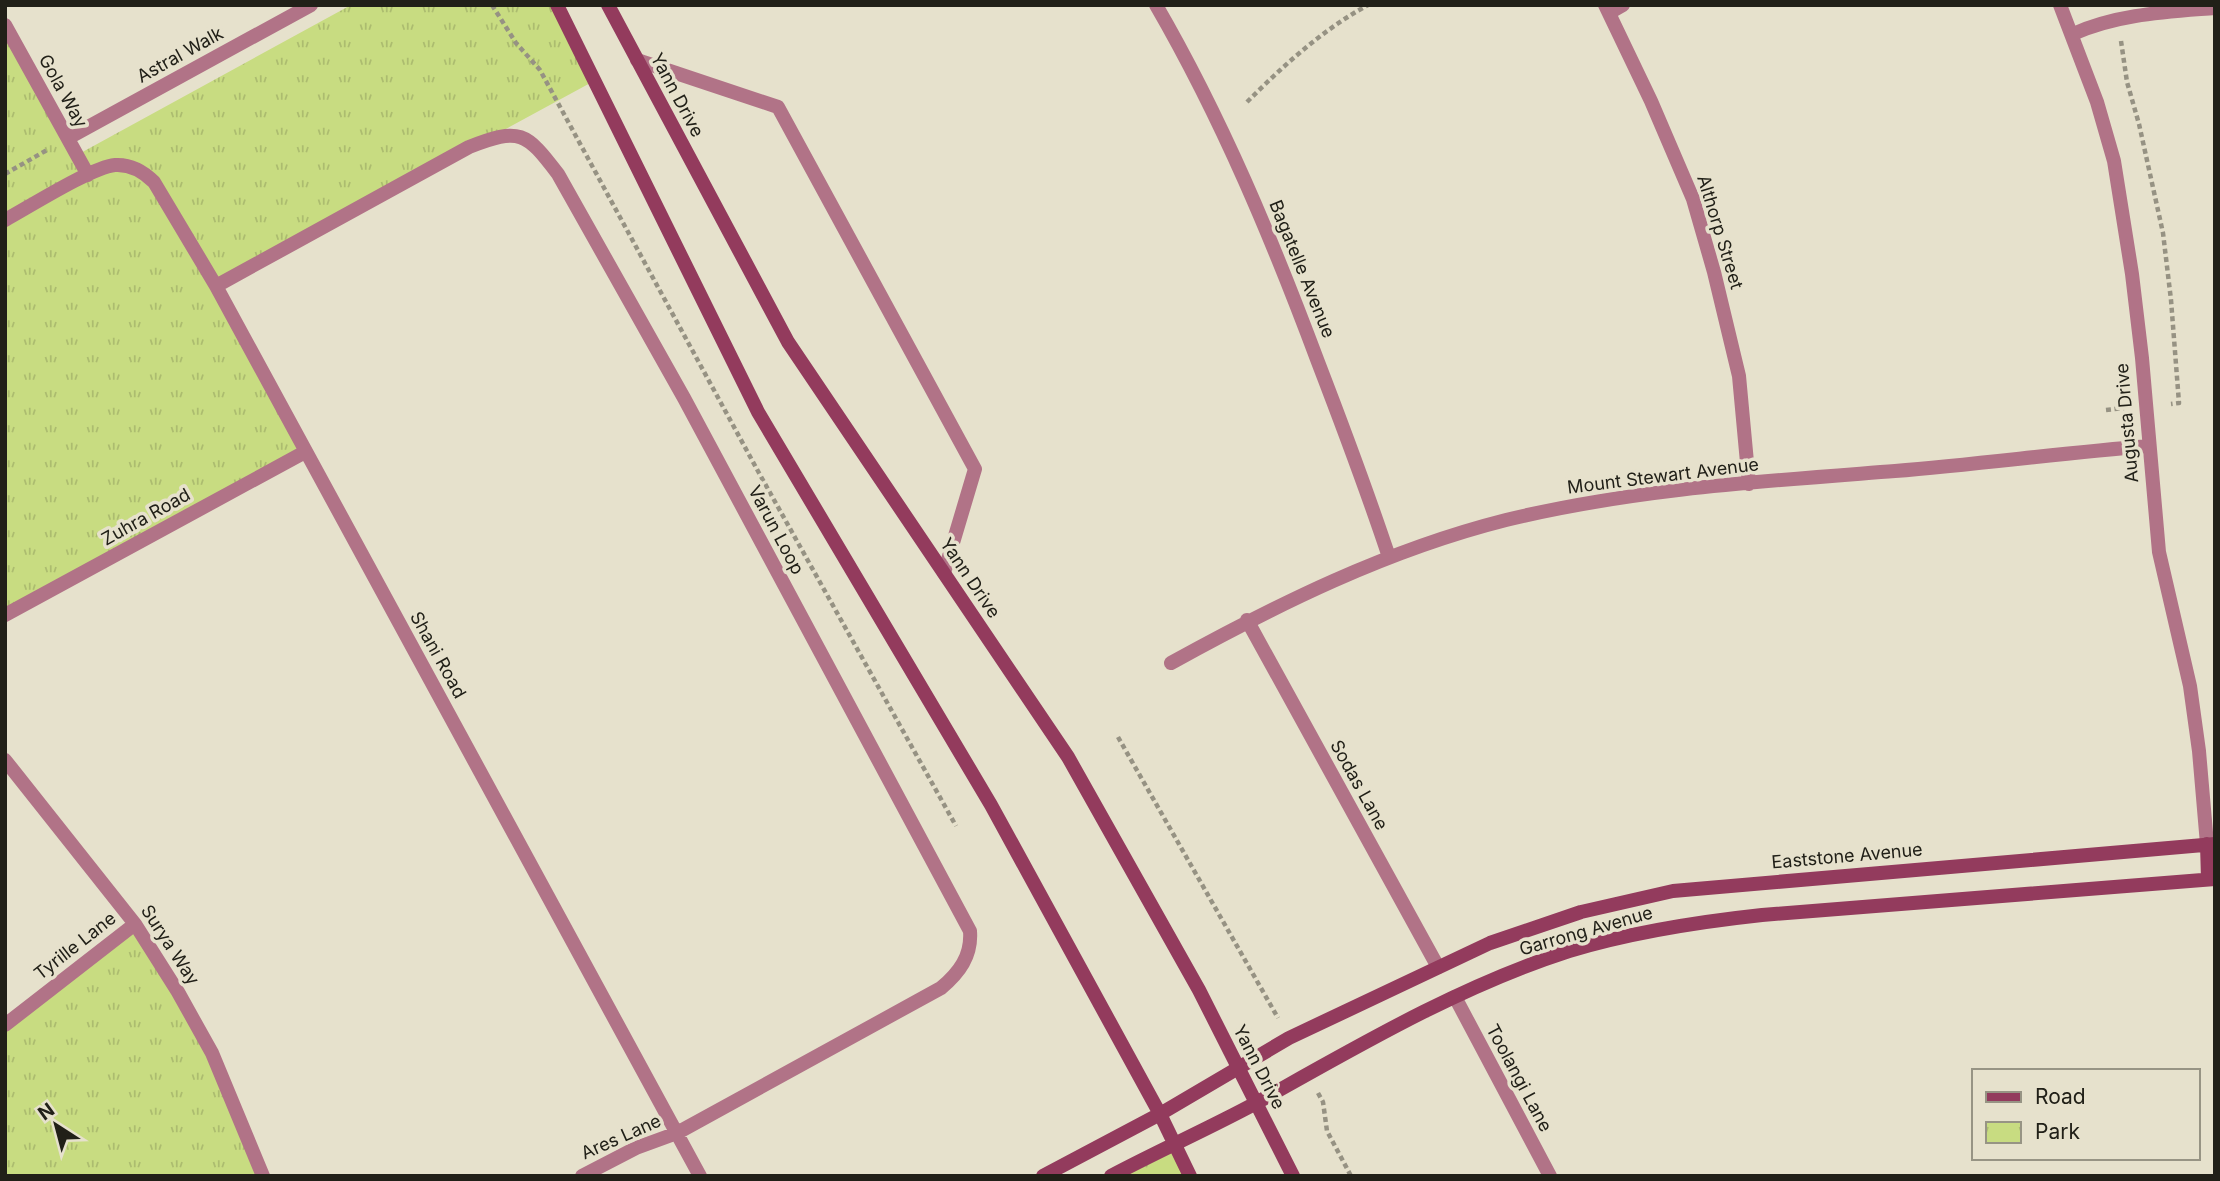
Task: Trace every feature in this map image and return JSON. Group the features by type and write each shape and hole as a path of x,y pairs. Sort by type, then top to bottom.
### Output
{"street":[{"name":"Astral Walk","path":"68,138 311,5"},
{"path":"557,5 758,412 991,805 1160,1114 1190,1176"},
{"name":"Yann Drive","path":"608,5 788,342 1068,757 1199,990 1293,1176"},
{"name":"Bagatelle Avenue","path":"1156,5 1220,125 1275,248 1358,465 1389,557"},
{"path":"1607,9 1623,5"},
{"name":"Augusta Drive","path":"2060,5 2097,102 2114,161 2132,274 2159,552 2190,686 2211,844"},
{"path":"2073,34 2096,24 2121,18 2215,8"},
{"name":"Althorp Street","path":"1607,9 1651,101 1693,199 1739,376 1749,484"},
{"name":"Gola Way","path":"5,25 88,175"},
{"path":"637,60 778,107 975,469 944,573"},
{"name":"Varun Loop","path":"216,286 469,147 494,137 515,134 536,145 558,174 684,398 963,915 970,931 971,944 957,975 941,988 677,1133"},
{"name":"Shani Road","path":"88,175 113,165 129,165 145,173 216,286 700,1176"},
{"path":"5,220 88,175"},
{"name":"Mount Stewart Avenue","path":"1171,663 1247,620 1320,586 1389,557 1507,520 1648,494 2148,446"},
{"name":"Zuhra Road","path":"5,615 305,452"},
{"name":"Sodas Lane","path":"1247,620 1438,967"},
{"name":"Surya Way","path":"5,760 135,924 178,992 212,1053 263,1176"},
{"path":"2211,844 2211,879"},
{"name":"Eaststone Avenue","path":"1438,967 1490,943 1581,912 1673,891 2211,844"},
{"name":"Garrong Avenue","path":"1111,1176 1455,997 1569,951 1691,922 2211,879"},
{"name":"Tyrille Lane","path":"5,1025 135,924"},
{"path":"1043,1176 1160,1114 1289,1038 1438,967"},
{"name":"Toolangi Lane","path":"1455,997 1550,1176"},
{"name":"Ares Lane","path":"582,1176 636,1148 677,1133"}],"path":[{"path":"492,5 516,43 540,70 956,826"},
{"path":"1247,102 1315,40 1368,5"},
{"path":"5,174 68,138"},
{"path":"1118,737 1289,1038"},
{"path":"1307,1074 1322,1102 1327,1131 1351,1176"}],"green space":[{"path":"351,5 557,5 594,81 217,286 305,452 5,615 5,25 77,155"},
{"path":"135,924 178,992 263,1176 5,1176 5,1025"},
{"path":"1174,1143 1190,1176 1111,1176"}]}
